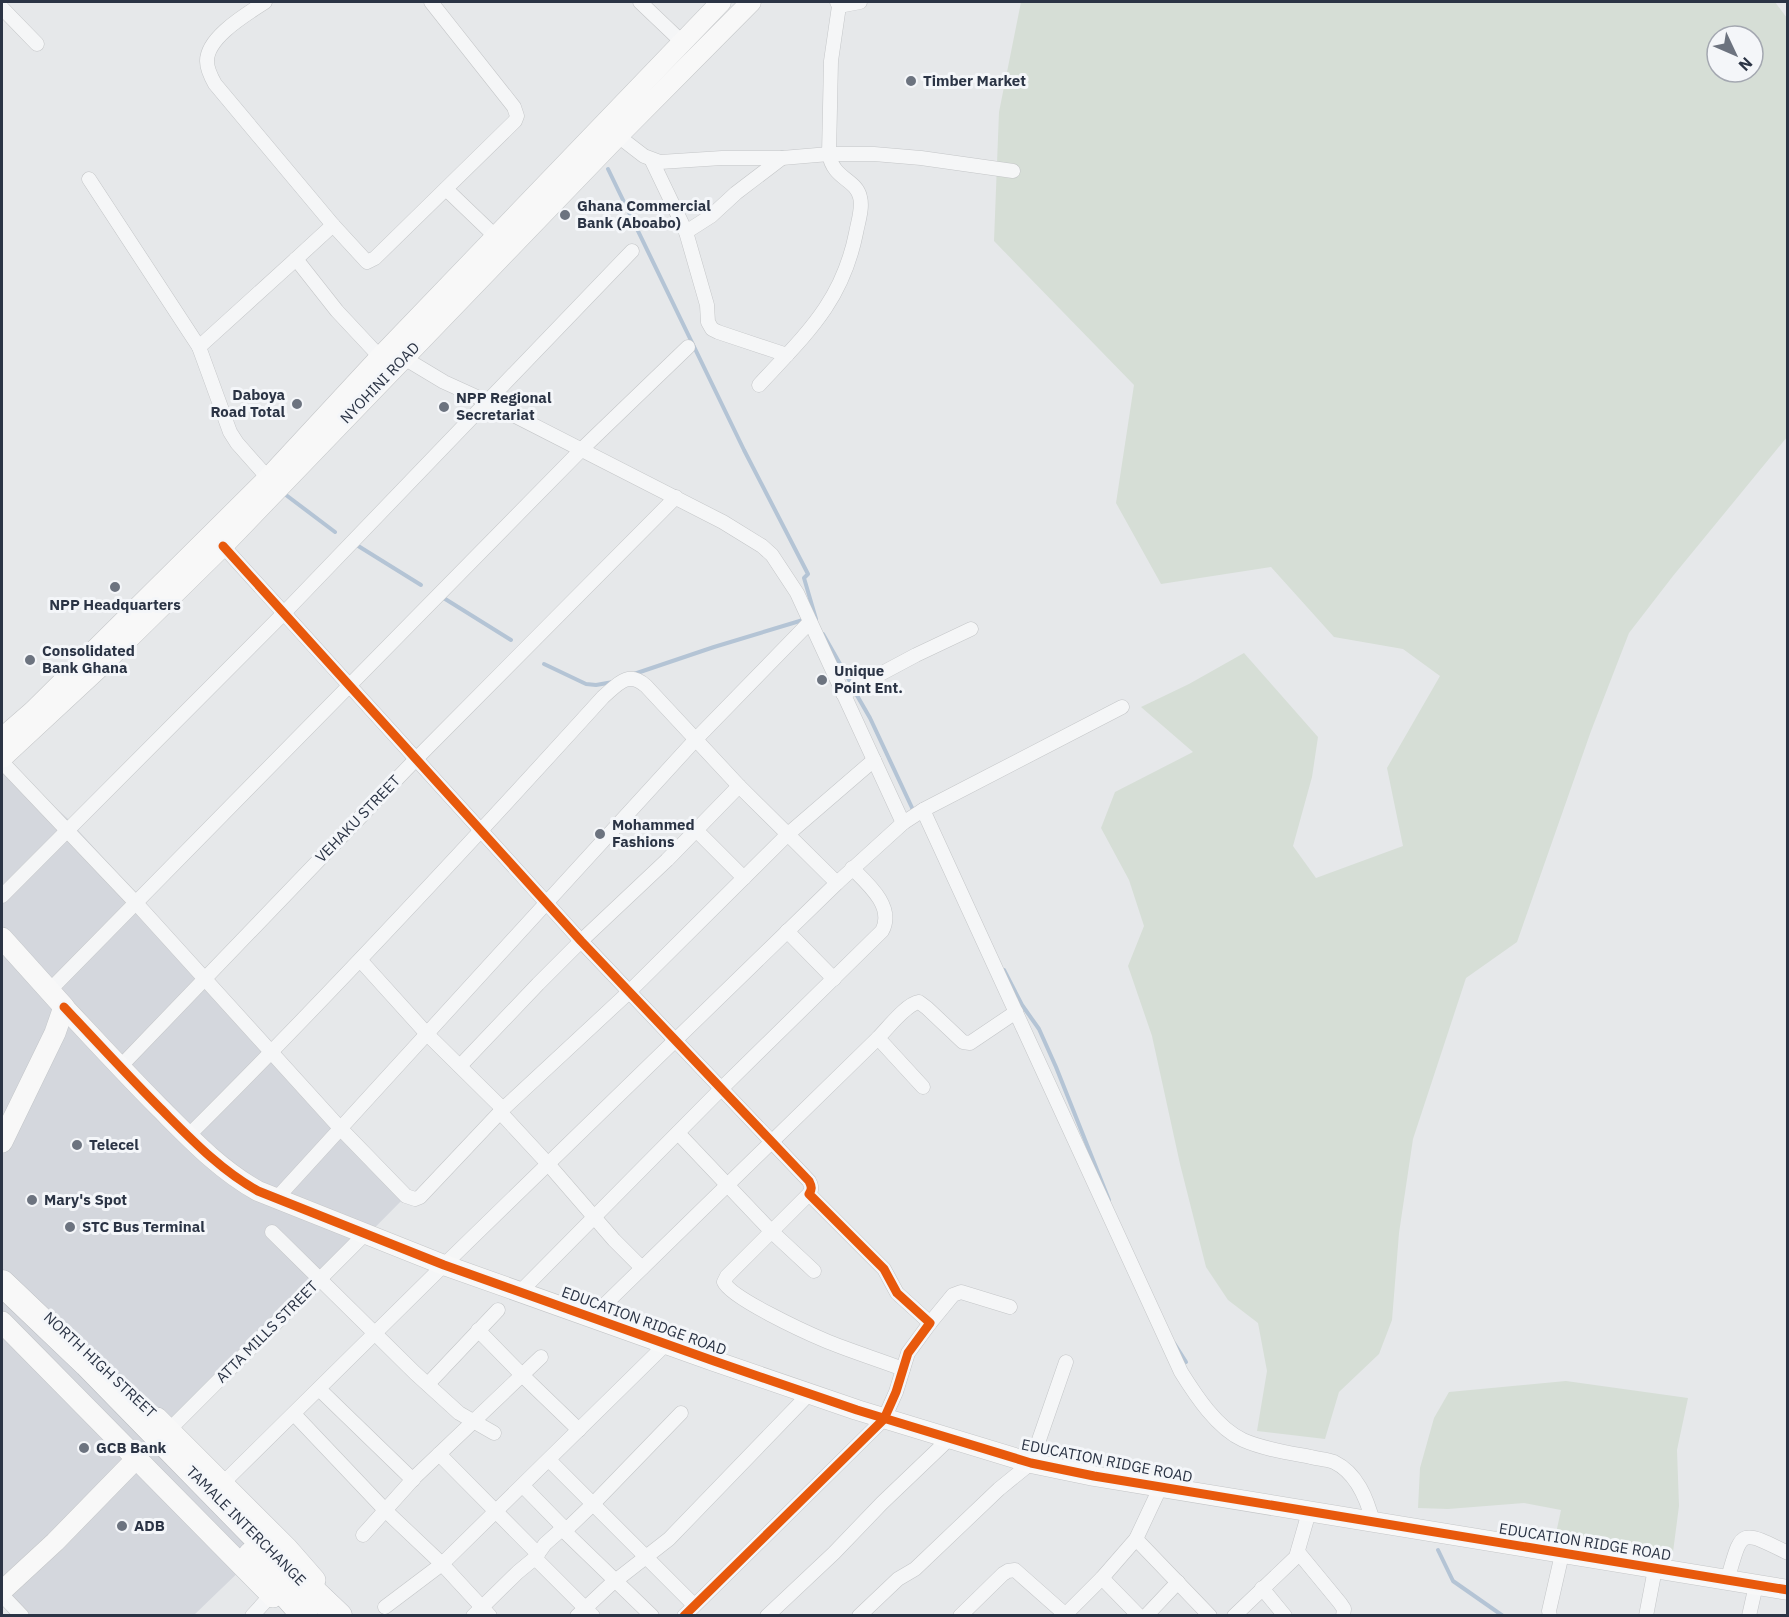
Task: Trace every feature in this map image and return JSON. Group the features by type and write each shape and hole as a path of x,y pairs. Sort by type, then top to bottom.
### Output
{"highway":[{"name":"TAMALE INTERCHANGE","path":"2,1283 305,1616"},
{"name":"TAMALE INTERCHANGE","path":"2,1304 82,1370 339,1616"}],"main road":[{"name":"NYOHINI ROAD","path":"2,738 33,711 268,478 495,236 721,2"},
{"name":"NYOHINI ROAD","path":"2,760 223,546 618,136 752,2"},
{"path":"2,938 64,1007 56,1033 2,1142"},
{"name":"EDUCATION RIDGE ROAD","path":"64,1007 188,1136 220,1166 243,1183 276,1199 444,1265 809,1394 1031,1463 1160,1488 1788,1590"},
{"name":"NORTH HIGH STREET","path":"2,1274 80,1344 223,1483 288,1548 344,1616"},
{"path":"5,1332 293,1616"},
{"path":"2,1593 136,1459"}],"street":[{"path":"265,2 229,27 209,49 207,60 209,73 215,84 333,225 367,262 371,261 446,189 515,121 517,116 517,111 431,2"},
{"path":"640,2 682,42"},
{"path":"759,385 829,304 839,288 852,251 861,205 856,188 836,171 829,154 831,61 838,4 860,2"},
{"path":"2,8 37,44"},
{"path":"618,136 652,160 668,162 829,154 886,155 1013,171"},
{"path":"686,232 711,216 736,193 782,158"},
{"path":"652,160 686,232 707,305 708,322 712,329 787,355"},
{"path":"89,179 199,346 230,432 268,478"},
{"path":"446,189 495,236"},
{"path":"199,346 333,225"},
{"path":"2,896 284,613 632,251"},
{"path":"296,259 341,316 380,357"},
{"path":"49,991 582,449 688,347"},
{"path":"404,358 435,377 676,497 744,534 772,555 797,593 903,823"},
{"name":"VEHAKU STREET","path":"120,1067 417,758 676,497"},
{"path":"223,546 546,903 812,1186 809,1194 727,1276 724,1282 726,1287 752,1304 824,1340 903,1369"},
{"path":"276,1199 696,739 810,622"},
{"path":"843,694 971,629"},
{"path":"188,1136 361,961 603,697 626,680 633,678 640,681 739,786 837,884"},
{"path":"223,1483 852,868 903,823 923,810 1122,707"},
{"path":"2,760 136,903 340,1128 406,1196 415,1199 420,1197 502,1111 629,992 787,835 874,760"},
{"path":"460,1066 501,1021 581,941 668,860 739,786"},
{"path":"923,810 1176,1362 1191,1389 1221,1424 1243,1440 1333,1462 1354,1478 1368,1504 1372,1522"},
{"path":"696,830 744,878"},
{"path":"520,1292 721,1089 882,931 886,923 886,916 880,900 852,868"},
{"path":"788,931 834,979"},
{"path":"361,961 427,1034 502,1111 614,1240 642,1268"},
{"path":"591,1318 914,1003 920,1002 963,1042 970,1043 1016,1012"},
{"path":"878,1038 923,1087"},
{"path":"678,1133 771,1231 814,1271"},
{"path":"809,1194 884,1269 897,1293 930,1323"},
{"path":"272,1232 374,1334 459,1413 494,1433"},
{"name":"ATTA MILLS STREET","path":"169,1430 365,1234"},
{"path":"684,1616 884,1419 908,1353 951,1297 961,1292 1010,1307"},
{"path":"428,1384 498,1310"},
{"path":"478,1330 579,1431"},
{"path":"385,1607 442,1564 666,1344"},
{"path":"363,1535 412,1480 541,1357"},
{"path":"859,1616 898,1579 915,1569 999,1489 1031,1463 1066,1362"},
{"path":"319,1389 412,1480"},
{"path":"439,1454 497,1511 585,1613 616,1580 669,1539 809,1394"},
{"path":"294,1414 386,1511 442,1564 482,1613 537,1556 545,1544 563,1529 569,1527 593,1504 681,1413"},
{"path":"767,1616 949,1439"},
{"path":"549,1460 694,1605"},
{"path":"523,1486 563,1529 652,1616"},
{"path":"960,1616 1004,1574 1012,1570 1015,1570 1065,1615 1136,1539 1160,1488"},
{"path":"1234,1616 1296,1557 1309,1512"},
{"path":"1727,1581 1737,1545 1742,1539 1749,1536 1758,1538 1788,1553"},
{"path":"1136,1539 1210,1616"},
{"path":"1298,1552 1340,1603 1344,1609 1343,1616"},
{"path":"1550,1616 1549,1611 1562,1554"},
{"path":"1646,1616 1656,1569"},
{"path":"1102,1578 1139,1616"},
{"path":"1146,1616 1178,1582"},
{"path":"1749,1616 1756,1585"},
{"path":"1262,1588 1285,1616"},
{"path":"2,1593 22,1616"},
{"path":"252,1616 271,1595"}],"shaded area":[{"path":"1021,2 1775,2 1787,18 1787,437 1629,633 1591,731 1517,942 1466,978 1413,1139 1399,1233 1392,1320 1379,1354 1339,1392 1325,1439 1257,1431 1267,1371 1258,1323 1228,1300 1206,1267 1180,1164 1152,1036 1128,966 1144,926 1129,880 1101,828 1115,792 1193,752 1141,707 1189,684 1244,653 1318,737 1312,777 1293,846 1316,878 1403,846 1387,768 1440,676 1403,649 1334,637 1271,567 1161,584 1116,503 1134,385 994,241 999,112"},
{"path":"2,760 67,818 409,1193 178,1427 281,1531 194,1615 18,1615 2,1598"},
{"path":"1566,1381 1688,1398 1677,1450 1679,1506 1673,1552 1625,1544 1555,1538 1561,1510 1524,1503 1448,1509 1418,1508 1420,1468 1434,1418 1449,1392"}],"waterway":[{"path":"608,169 744,450 808,574 804,578 816,619"},
{"path":"282,492 335,532"},
{"path":"355,544 421,585"},
{"path":"442,597 511,640"},
{"path":"634,674 803,620"},
{"path":"823,634 852,685"},
{"path":"544,664 586,684 613,682"},
{"path":"855,692 870,718 914,812"},
{"path":"1004,970 1022,1005 1039,1029 1109,1200"},
{"path":"1174,1343 1186,1362"},
{"path":"1438,1550 1453,1581 1503,1616"}],"cycle path":[{"path":"223,546 581,941 809,1181 811,1188 809,1194 884,1269 897,1293 930,1323 908,1353 896,1392 884,1419 684,1616"},
{"path":"64,1007 194,1142 244,1183 258,1191 444,1265 857,1410 1031,1463 1094,1476 1788,1590"}],"place":[{"name":"Timber Market","path":"911,81"},
{"name":"Ghana Commercial Bank (Aboabo)","path":"565,215"},
{"name":"Daboya Road Total","path":"297,404"},
{"name":"NPP Regional Secretariat","path":"444,407"},
{"name":"NPP Headquarters","path":"115,587"},
{"name":"Consolidated Bank Ghana","path":"30,660"},
{"name":"Unique Point Ent.","path":"822,680"},
{"name":"Mohammed Fashions","path":"600,834"},
{"name":"Telecel","path":"77,1145"},
{"name":"Mary's Spot","path":"32,1200"},
{"name":"STC Bus Terminal","path":"70,1227"},
{"name":"GCB Bank","path":"84,1448"},
{"name":"ADB","path":"122,1526"}]}
